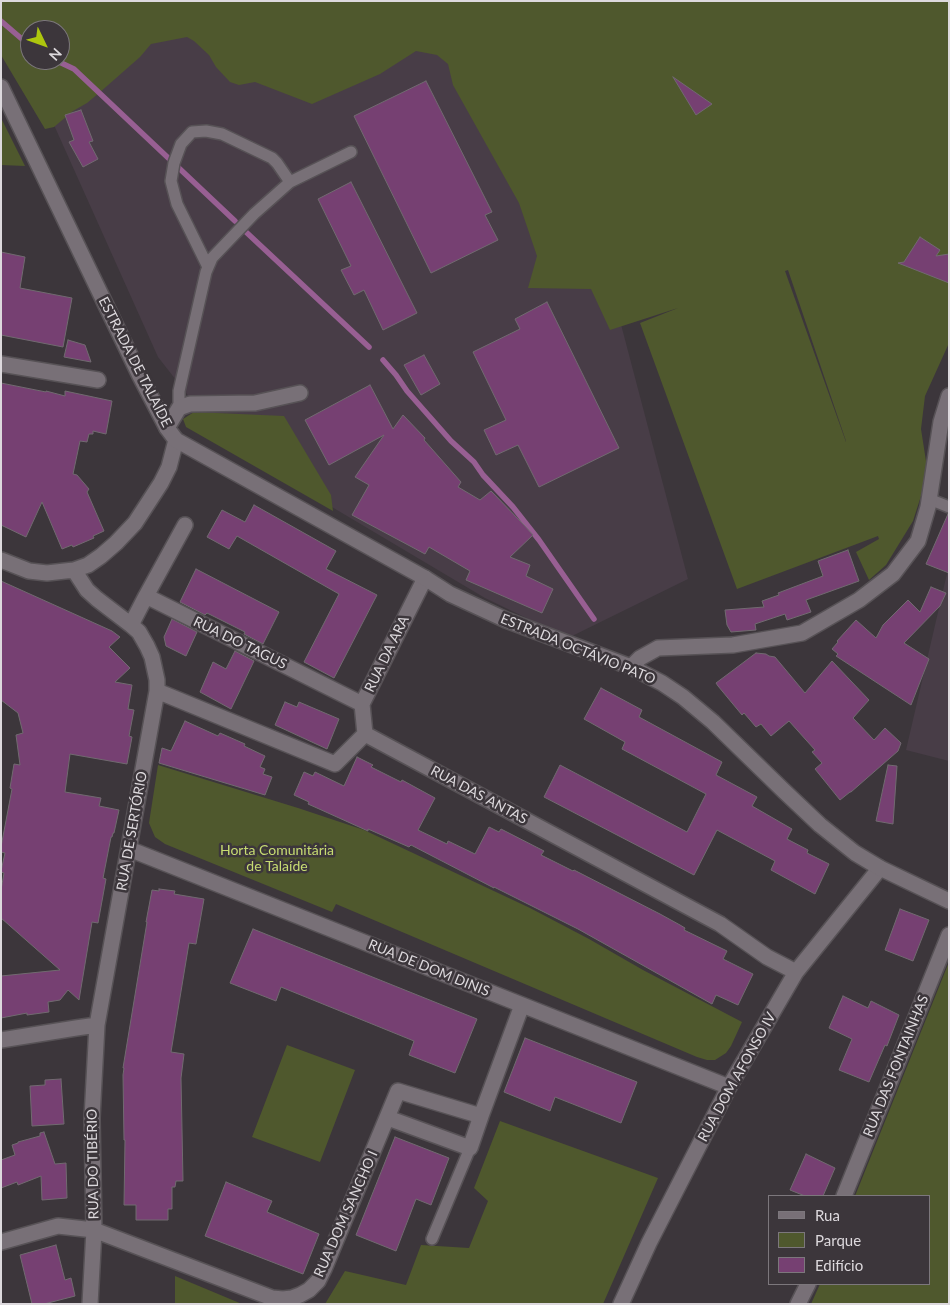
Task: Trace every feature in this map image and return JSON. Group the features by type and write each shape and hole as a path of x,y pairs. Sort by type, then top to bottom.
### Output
{"street":[{"name":"ESTRADA DE TALAÍDE","path":"1,87 140,376 172,434 170,465 162,483 135,523 101,556 88,565 74,570 47,573 29,571 1,560"},
{"path":"1,364 98,380"},
{"path":"172,434 179,408 190,404 255,403 300,393"},
{"path":"631,667 640,658 658,648 734,645 802,633 859,600 893,574 918,541 928,507 941,422 949,396"},
{"name":"ESTRADA OCTÁVIO PATO","path":"172,434 450,594 506,620 631,667 662,683 683,696 713,722 820,825 855,853 880,868 949,901"},
{"path":"131,625 185,526"},
{"name":"RUA DE SERTÓRIO","path":"74,570 87,590 96,599 139,632 147,646 157,680 157,691 98,1025"},
{"name":"RUA DA ARA","path":"365,734 362,704 425,578"},
{"name":"RUA DO TAGUS","path":"146,596 362,704"},
{"path":"157,691 335,764 365,734"},
{"name":"RUA DAS ANTAS","path":"365,734 720,924 767,957 796,972"},
{"name":"RUA DE DOM DINIS","path":"129,849 729,1087"},
{"name":"RUA DOM AFONSO IV","path":"621,1304 649,1243 729,1087 796,972 880,868"},
{"name":"RUA DAS FONTAINHAS","path":"844,1195 949,936"},
{"path":"388,1118 470,1148 522,1005"},
{"path":"1,1040 98,1025"},
{"name":"RUA DO TIBÉRIO","path":"90,1304 94,1230 92,1118 98,1025"},
{"name":"RUA DOM SANCHO I","path":"1,1242 58,1226 94,1230 272,1298 283,1299 300,1296 318,1280 324,1269 398,1091 481,1116"},
{"path":"798,1304 808,1285"}],"lane":[{"path":"208,267 177,204 170,180 181,144 192,132 206,131 222,134 272,158 290,182"},
{"path":"179,408 180,391 206,272 212,258 254,214 290,182 351,152"},
{"path":"929,499 949,507"},
{"path":"432,1239 470,1148"}],"shaded area":[{"path":"161,5 447,35 608,275 688,579 568,638 485,598 226,444 158,357 41,96"},
{"path":"949,565 949,761 906,750"}],"green space":[{"path":"1,1 949,1 949,343 925,396 921,429 928,474 913,521 886,565 869,580 856,552 879,539 878,536 737,589 640,323 678,308 610,330 591,289 528,288 537,256 519,203 453,85 448,64 437,55 416,51 380,74 312,104 255,82 239,85 230,82 216,67 209,55 187,37 151,44 140,57 87,103 73,111 54,127 45,129 1,55","holes":["788,270 846,442 785,271"]},
{"path":"1,118 25,166 1,165"},
{"path":"194,412 284,416 331,495 333,511 186,427 183,419"},
{"name":"Horta Comunitária de Talaíde","path":"158,765 364,830 530,908 742,1022 731,1046 726,1053 715,1060 697,1057 336,904 332,912 165,844 155,837 149,823"},
{"path":"949,962 949,1304 811,1304 820,1285 930,1285 930,1195 855,1195"},
{"path":"287,1045 355,1070 320,1162 252,1137"},
{"path":"500,1121 658,1178 603,1304 325,1304 345,1271 406,1285 421,1245 469,1248 488,1201 474,1188"},
{"path":"175,1276 242,1304 175,1304"}],"building":[{"path":"673,77 712,104 696,115"},
{"path":"426,81 492,212 485,215 498,240 431,273 354,116"},
{"path":"81,110 93,141 89,142 98,159 83,167 69,142 74,140 65,115"},
{"path":"351,182 417,313 383,330 364,290 354,295 341,270 351,266 318,199"},
{"path":"920,237 940,250 936,256 949,254 949,283 898,263 904,262"},
{"path":"1,252 25,257 20,288 72,298 63,347 1,335"},
{"path":"547,302 619,448 539,487 518,445 496,455 484,430 506,420 473,352 520,329 515,319"},
{"path":"68,340 85,345 91,362 64,357"},
{"path":"424,355 440,384 421,395 404,365"},
{"path":"1,383 65,396 65,391 112,401 106,434 93,431 93,434 89,434 87,442 80,441 73,474 77,475 89,489 87,492 104,531 93,536 94,538 73,547 72,545 62,549 42,502 26,537 1,525"},
{"path":"370,385 393,429 403,415 425,438 424,440 461,482 458,487 480,500 491,491 533,535 510,557 530,565 526,576 553,589 542,613 466,580 470,571 429,547 425,554 352,515 369,485 355,477 384,435 329,465 305,420"},
{"path":"254,505 336,551 326,569 377,595 334,678 304,662 339,594 237,536 229,549 207,537 222,510 245,522"},
{"path":"949,514 949,573 926,564"},
{"path":"848,550 859,581 806,600 811,612 787,620 785,614 755,624 756,630 731,632 727,625 725,610 764,607 762,601 823,576 818,561"},
{"path":"196,569 279,612 263,644 244,634 245,632 180,602"},
{"path":"1,581 112,631 120,637 109,647 130,668 115,682 132,685 128,709 134,710 129,736 132,737 127,764 70,754 65,792 101,798 99,806 119,810 114,833 111,837 103,878 106,879 98,923 92,922 79,1000 68,990 60,1000 48,1002 49,1012 27,1015 27,1013 1,1018 1,976 60,970 1,918 1,890 4,873 1,871 5,853 1,852 1,847 12,789 10,788 14,764 20,765 16,735 23,733 18,713 1,700"},
{"path":"931,587 946,593 940,606 904,643 929,659 911,705 836,656 838,654 832,649 856,620 876,638 883,625 908,600 920,612"},
{"path":"172,619 197,632 186,656 166,646 164,637"},
{"path":"235,651 254,661 231,709 200,692 213,662 226,669"},
{"path":"756,653 775,657 805,693 832,661 869,700 853,718 874,740 885,728 901,743 898,751 840,800 815,769 822,763 812,752 815,750 789,721 771,736 761,724 756,727 744,713 742,715 716,683"},
{"path":"601,688 642,710 639,717 722,762 716,775 757,797 752,806 792,829 787,839 808,850 807,853 829,864 815,894 771,870 775,861 717,830 694,875 544,797 560,765 687,832 706,794 622,749 625,742 584,719"},
{"path":"285,702 297,707 299,702 339,719 327,749 275,725"},
{"path":"185,721 218,736 220,733 245,744 244,746 265,756 260,767 265,769 263,774 272,777 265,795 159,763 162,748 171,751"},
{"path":"357,757 373,765 371,767 401,782 402,780 435,798 418,830 447,844 448,841 475,854 489,827 499,832 501,829 544,851 541,855 660,914 685,928 684,930 727,951 723,959 753,974 738,1005 716,995 712,1004 578,929 411,845 409,847 368,829 368,831 308,804 309,802 294,795 304,772 313,776 315,772 344,786"},
{"path":"888,765 897,766 893,824 876,821"},
{"path":"159,889 175,891 174,894 204,899 196,944 189,943 171,1052 184,1054 181,1078 183,1181 176,1181 175,1187 172,1187 172,1209 168,1209 168,1220 136,1220 136,1205 124,1205 123,1068 152,890 159,891"},
{"path":"900,909 929,920 913,961 885,950"},
{"path":"253,929 477,1019 455,1073 409,1055 414,1041 281,987 276,1001 230,983"},
{"path":"843,996 868,1008 871,1001 899,1015 887,1046 885,1045 869,1082 839,1070 852,1039 829,1028"},
{"path":"525,1038 637,1082 621,1123 555,1097 550,1111 504,1092"},
{"path":"61,1079 64,1124 32,1126 30,1086 45,1085 45,1080"},
{"path":"44,1132 55,1164 66,1163 67,1198 42,1200 41,1176 18,1185 17,1182 1,1188 1,1160 15,1155 12,1145 40,1136 40,1133"},
{"path":"395,1137 449,1158 431,1205 416,1199 396,1251 356,1235"},
{"path":"806,1154 835,1168 823,1195 802,1195 790,1190"},
{"path":"226,1182 272,1201 267,1212 319,1234 303,1274 205,1236"},
{"path":"56,1245 65,1280 71,1278 75,1296 44,1304 32,1304 20,1255"}],"waterway":[{"path":"1,21 20,37"},
{"path":"70,67 235,221"},
{"path":"246,232 369,347"},
{"path":"383,360 407,391 451,441 474,462 483,475 513,507 539,540 594,619"}]}
